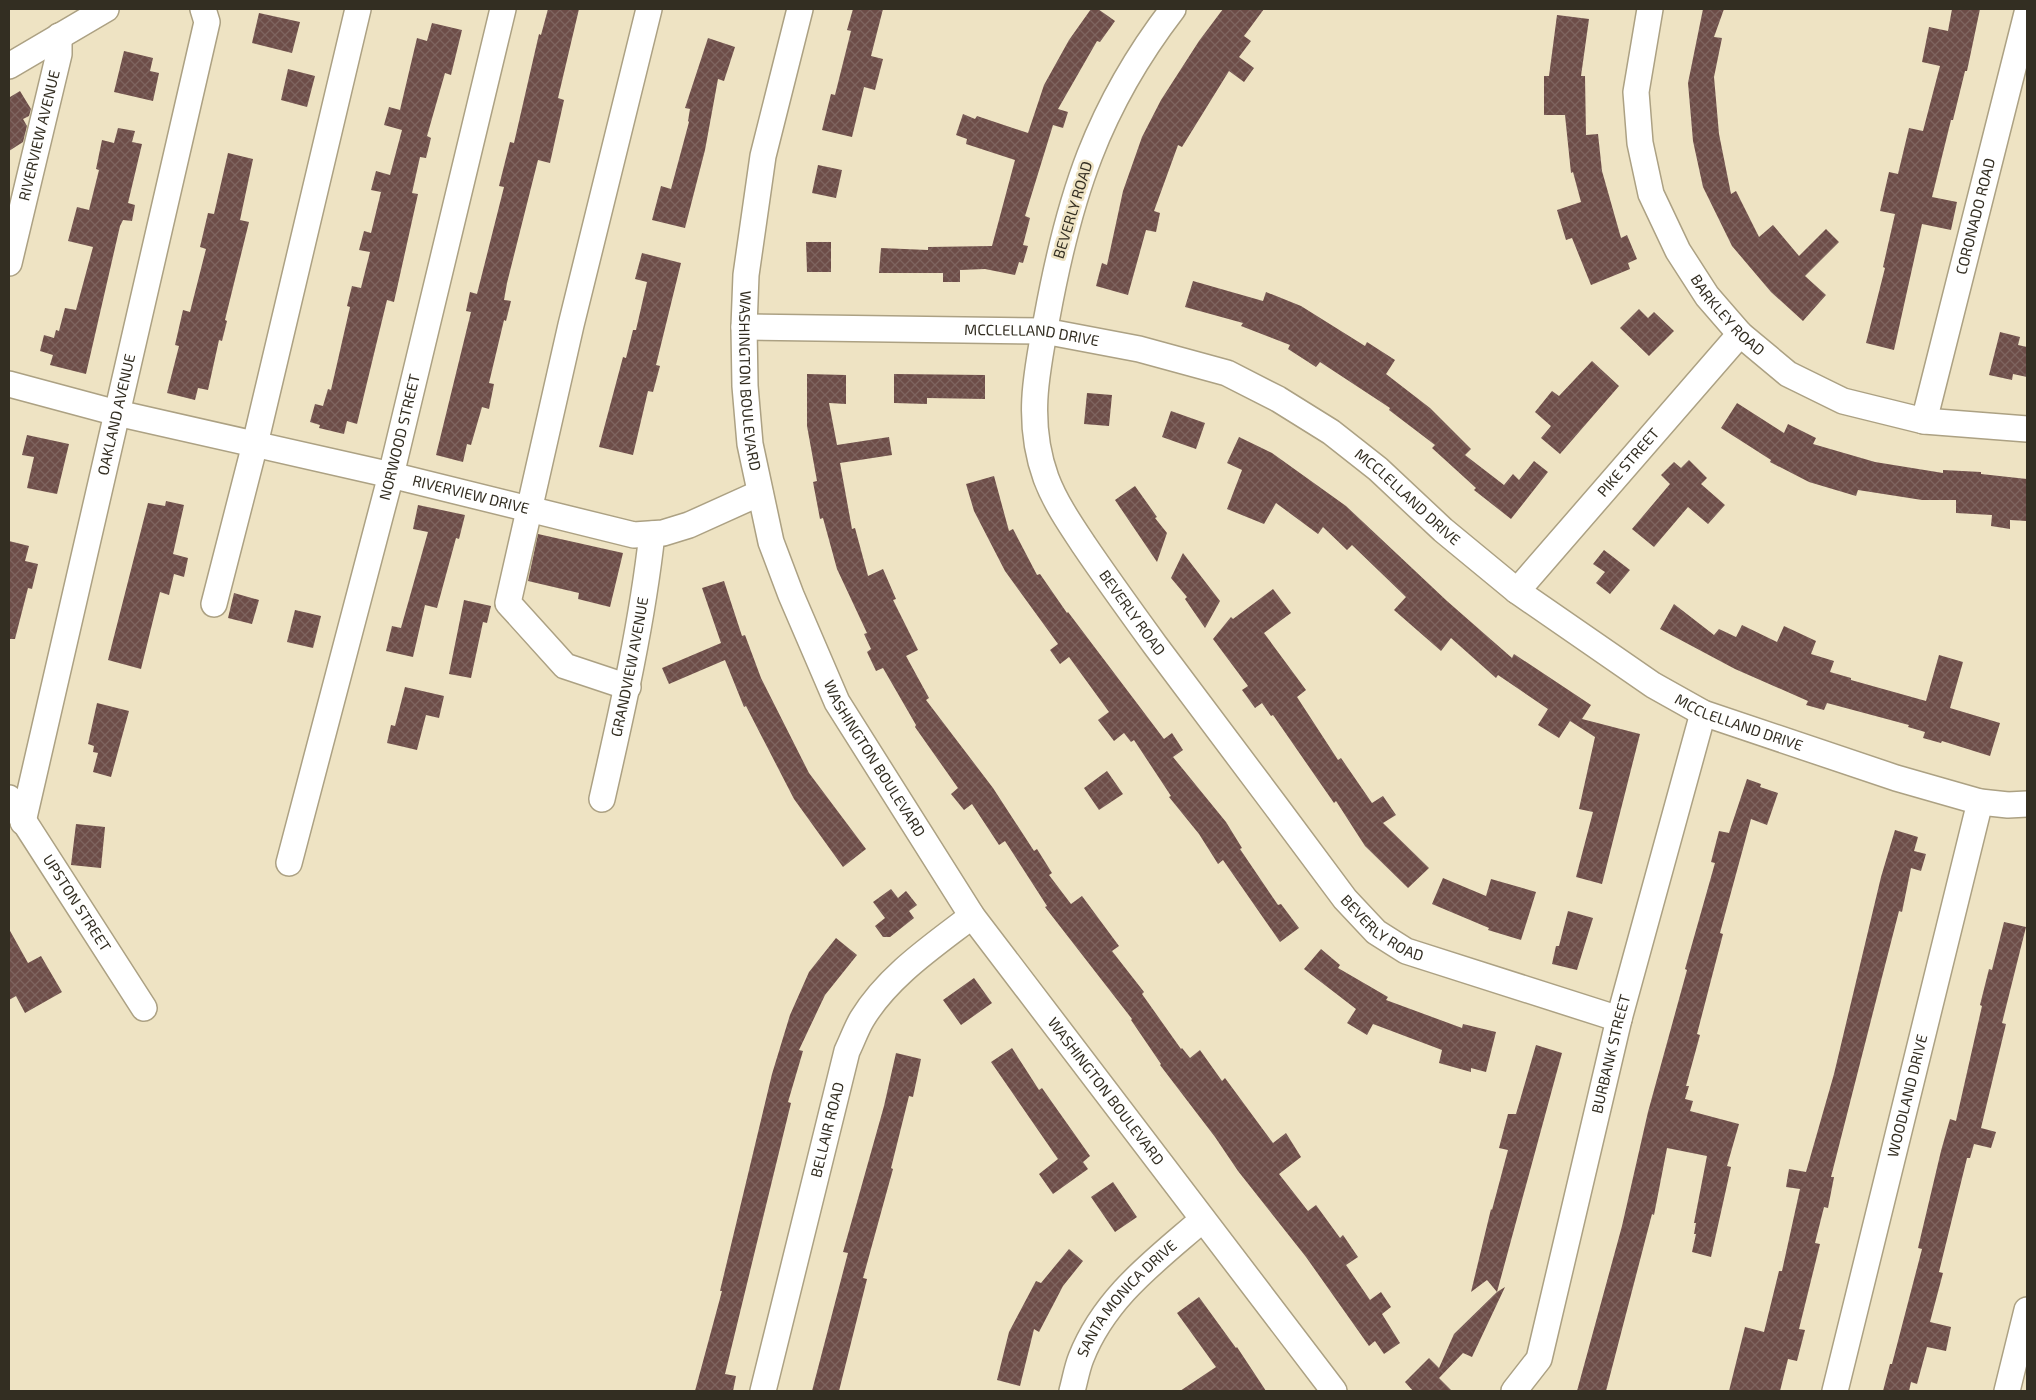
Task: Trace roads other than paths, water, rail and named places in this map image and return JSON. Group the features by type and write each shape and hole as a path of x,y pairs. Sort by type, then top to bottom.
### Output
{"street":[{"path":"9,66 106,9"},
{"name":"OAKLAND AVENUE","path":"22,822 207,22 203,9"},
{"path":"214,604 255,444 358,9"},
{"name":"NORWOOD STREET","path":"288,863 391,475 502,9"},
{"path":"628,686 565,666 508,603 571,325 649,9"},
{"name":"WASHINGTON BOULEVARD","path":"800,9 763,156 746,275 744,327 745,386 750,444 772,542 787,586 837,702 972,916 1334,1391"},
{"name":"BEVERLY ROAD","path":"1173,9 1125,78 1098,132 1078,182 1058,255 1035,378 1034,420 1038,452 1047,480 1065,516 1117,594 1345,899 1376,932 1406,951 1620,1019"},
{"name":"BARKLEY ROAD","path":"1650,9 1636,92 1640,143 1651,194 1678,251 1707,296 1740,334 1788,374 1843,401 1924,421 2027,429"},
{"name":"CORONADO ROAD","path":"1924,421 2027,13"},
{"name":"RIVERVIEW AVENUE","path":"9,263 59,54 60,36"},
{"name":"MCCLELLAND DRIVE","path":"744,327 1044,331 1139,349 1228,373 1278,398 1331,432 1371,464 1443,530 1516,591 1653,685 1703,714 1896,778 1980,802 2008,805 2027,804"},
{"name":"PIKE STREET","path":"1516,591 1740,334"},
{"path":"9,384 117,413"},
{"name":"RIVERVIEW DRIVE","path":"117,413 391,475 634,535 663,533 689,525 760,493"},
{"name":"GRANDVIEW AVENUE","path":"602,799 628,686 647,584 652,534"},
{"name":"BURBANK STREET","path":"1514,1391 1539,1359 1620,1019 1703,714"},
{"name":"UPSTON STREET","path":"9,798 22,822 144,1008"},
{"name":"WOODLAND DRIVE","path":"1835,1391 1980,802"},
{"name":"BELLAIR ROAD","path":"763,1391 847,1051 862,1019 885,989 914,961 972,916"},
{"name":"SANTA MONICA DRIVE","path":"1072,1391 1080,1359 1090,1338 1124,1289 1202,1220"},
{"path":"2007,1391 2027,1310"}]}
